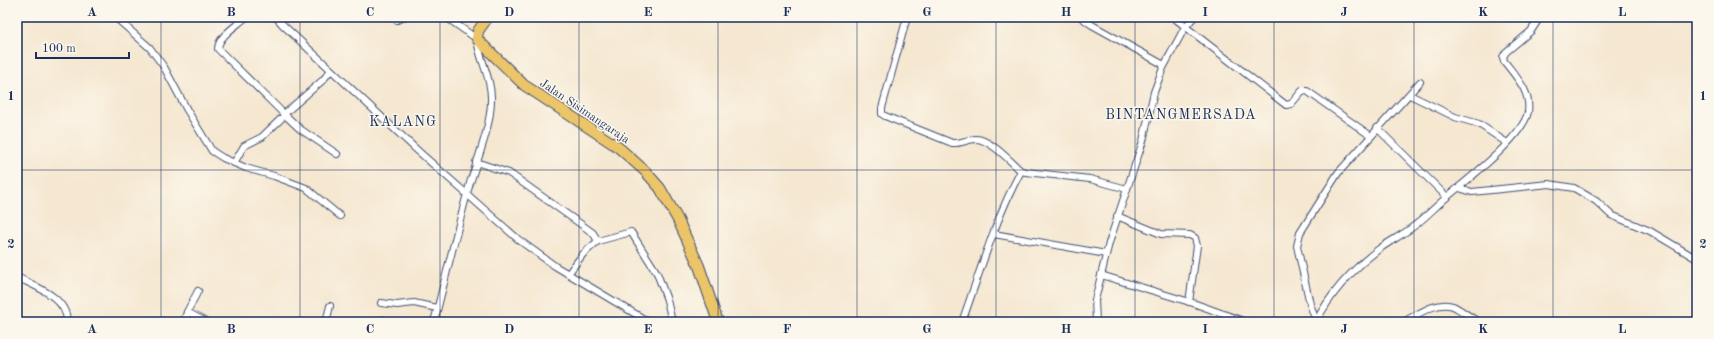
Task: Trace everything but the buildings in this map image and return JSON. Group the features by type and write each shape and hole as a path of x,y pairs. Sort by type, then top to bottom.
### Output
{"highway":[{"path":"477,38 478,31 488,17"},
{"name":"Jalan Sisimangaraja","path":"477,38 524,85 618,147 645,171 660,188 675,214 699,266 718,322"}],"street":[{"path":"115,17 150,48 164,67 187,110 212,151 234,163 306,188 340,216"},
{"path":"246,17 221,40 218,45 218,49 284,114 300,128 338,154"},
{"path":"277,17 331,70 418,151 519,240 568,274 649,322"},
{"path":"391,17 397,20 404,17"},
{"path":"434,322 467,193 490,115 491,98 490,86 484,63 478,53 477,38 446,17"},
{"path":"907,17 882,108 882,114 952,143 956,144 974,139 983,140 1021,171 1090,179 1127,189"},
{"path":"1081,17 1092,25 1164,65"},
{"path":"1173,17 1286,105 1291,104 1302,91 1307,91 1371,136"},
{"path":"1096,322 1095,300 1106,254 1117,216 1143,140 1154,92 1164,65 1185,27 1194,17"},
{"path":"1316,322 1324,307 1335,292 1358,268 1379,249 1410,229 1481,170 1507,143 1524,122 1528,112 1528,101 1524,86 1504,61 1503,57 1506,52 1531,31 1540,17"},
{"path":"234,163 244,146 262,136 284,114 323,80 331,70"},
{"path":"1316,322 1303,276 1297,246 1298,238 1319,201 1338,173 1377,128 1410,95 1420,82"},
{"path":"1410,95 1456,117 1479,124 1507,143"},
{"path":"1377,128 1447,197"},
{"path":"476,162 509,173 587,229 598,241"},
{"path":"962,322 994,234 1014,184 1021,171"},
{"path":"1459,188 1472,192 1548,184 1574,188 1596,201 1611,215 1650,231 1697,259"},
{"path":"1117,216 1161,234 1190,235 1194,238 1196,246 1189,302"},
{"path":"568,274 583,254 598,241 629,232 632,234 657,273 667,300 672,322"},
{"path":"994,234 1106,254"},
{"path":"1102,275 1189,302 1246,322"},
{"path":"17,277 55,298 63,305 67,316 67,322"},
{"path":"184,322 187,312 198,291"},
{"path":"381,303 397,305 414,303 437,308"},
{"path":"1403,322 1430,308 1448,304 1480,322"},
{"path":"326,322 330,306"},
{"path":"187,312 206,322"}],"district":[{"name":"BINTANGMERSADA","path":"1181,114"},
{"name":"KALANG","path":"403,121"}]}
